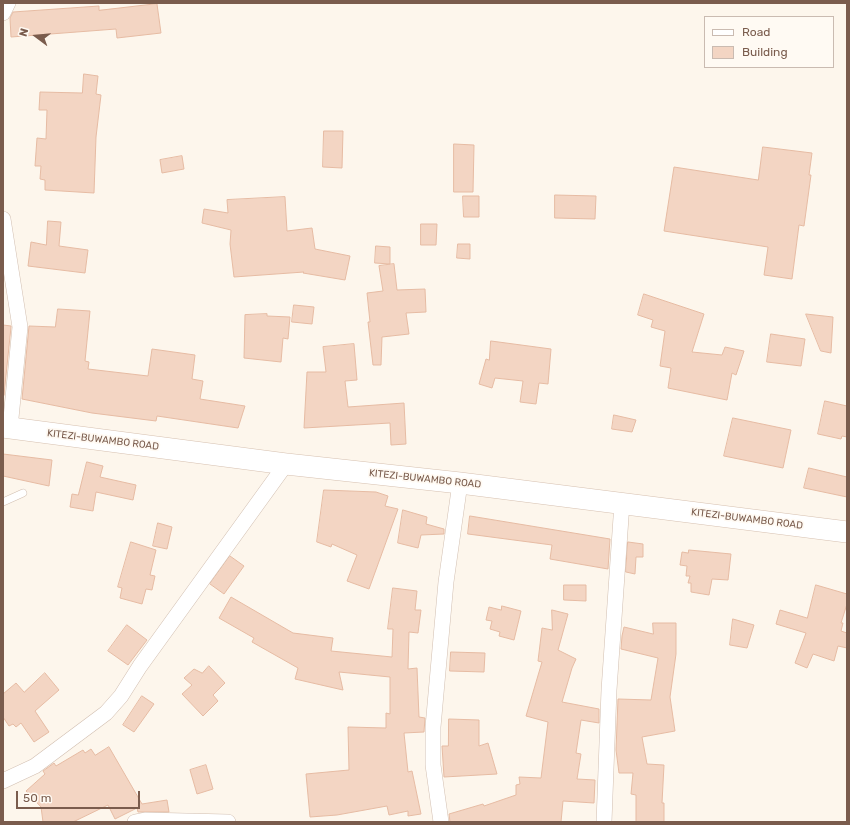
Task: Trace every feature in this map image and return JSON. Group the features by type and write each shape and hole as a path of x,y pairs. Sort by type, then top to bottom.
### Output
{"street":[{"path":"3,13 8,3"},
{"path":"3,219 20,327 7,428"},
{"name":"KITEZI-BUWAMBO ROAD","path":"7,428 286,464 460,483 847,532"},
{"path":"3,781 34,766 106,713 121,696 140,666 286,464"},
{"path":"442,822 433,766 433,728 446,582 460,483"},
{"path":"604,822 609,690 622,504"},
{"path":"135,822 145,820 228,822"}],"lane":[{"path":"3,502 23,493"}],"building":[{"path":"157,4 161,33 117,38 116,29 11,37 10,18 13,12 99,6 99,10"},
{"path":"84,74 98,76 96,94 101,95 96,137 94,193 45,190 45,180 40,179 41,166 35,166 37,138 46,139 47,110 39,110 40,92 82,93"},
{"path":"324,131 343,131 342,168 323,167"},
{"path":"454,144 474,145 473,192 454,192"},
{"path":"763,147 812,153 809,175 811,175 804,226 799,225 792,279 764,275 768,247 664,231 674,167 758,180"},
{"path":"182,156 184,169 162,173 160,160"},
{"path":"555,195 596,196 595,219 555,218"},
{"path":"463,196 479,196 479,217 464,217"},
{"path":"285,197 287,231 312,228 315,249 350,256 345,280 303,273 304,272 234,277 230,244 231,230 202,223 204,209 228,213 227,200"},
{"path":"48,221 61,222 59,246 88,250 85,273 28,266 31,242 46,245"},
{"path":"421,224 437,224 436,245 421,245"},
{"path":"458,244 470,244 470,259 457,258"},
{"path":"376,246 390,247 390,264 375,263"},
{"path":"394,264 397,290 425,289 426,312 406,313 409,334 382,337 381,365 373,365 368,322 370,322 367,293 383,291 379,266"},
{"path":"644,294 704,314 692,352 722,355 725,347 744,351 736,375 732,373 727,400 668,388 671,368 660,366 665,331 651,327 653,320 638,315"},
{"path":"294,305 314,307 312,324 292,322"},
{"path":"58,309 90,311 85,361 89,362 88,369 148,376 152,349 195,355 192,379 203,381 200,399 245,406 238,428 157,416 156,421 92,413 22,399 29,326 55,327"},
{"path":"267,314 267,316 290,317 288,339 283,338 281,362 244,358 245,315"},
{"path":"806,314 833,317 831,353 821,351"},
{"path":"3,325 11,326 4,395"},
{"path":"771,334 805,339 801,366 767,362"},
{"path":"491,341 551,349 548,384 539,383 536,404 520,402 523,381 495,378 492,388 479,384 486,359 489,360"},
{"path":"354,344 357,380 345,381 348,407 404,403 406,444 391,445 390,423 304,428 307,372 326,372 323,347"},
{"path":"825,401 847,406 847,437 842,436 841,439 818,434"},
{"path":"614,415 636,420 632,432 612,429"},
{"path":"733,418 791,430 783,468 724,456"},
{"path":"3,454 52,460 49,486 3,476"},
{"path":"87,462 103,466 100,477 136,485 133,500 96,492 93,511 70,507 72,494 78,495"},
{"path":"809,468 847,477 847,497 804,488"},
{"path":"324,490 376,492 388,496 385,506 398,509 369,589 347,581 357,555 332,544 331,547 317,542"},
{"path":"403,510 427,517 426,524 444,529 444,534 421,535 418,548 398,543"},
{"path":"470,516 610,539 608,569 550,559 552,545 468,534"},
{"path":"158,523 172,527 167,549 153,546"},
{"path":"131,542 156,550 150,575 155,576 152,590 146,589 142,604 120,598 122,588 118,587"},
{"path":"628,542 643,544 643,557 636,557 635,574 626,572"},
{"path":"689,550 731,554 728,580 712,579 709,595 691,592 691,583 688,583 690,576 686,576 687,566 680,565 682,552 688,553"},
{"path":"230,556 244,566 224,594 210,584"},
{"path":"564,585 586,585 586,601 564,600"},
{"path":"816,585 847,594 847,604 841,623 843,623 841,631 847,633 847,648 838,646 834,661 813,654 807,668 795,663 806,633 776,624 780,610 807,618"},
{"path":"393,588 417,591 415,610 421,610 418,633 409,632 408,669 417,668 419,717 425,718 424,732 404,733 408,772 412,771 421,814 408,816 408,811 389,815 387,806 337,815 310,817 306,774 349,770 348,727 386,728 386,713 390,714 390,677 339,672 343,690 295,679 298,668 252,642 254,638 219,618 231,597 293,633 333,638 331,651 392,657 393,629 388,629"},
{"path":"502,606 521,611 514,640 499,636 500,632 490,629 492,621 486,620 489,607 501,610"},
{"path":"552,610 568,614 558,650 576,659 562,702 599,709 599,723 581,720 576,753 581,754 577,779 595,780 594,803 563,801 561,822 450,822 449,814 483,804 484,806 516,795 516,785 520,784 519,777 541,778 548,722 526,716 542,662 538,661 542,628 552,630"},
{"path":"733,619 754,625 747,648 730,645"},
{"path":"653,623 676,623 676,654 670,697 675,731 642,737 647,764 664,765 662,803 664,803 664,822 636,822 636,795 631,794 633,773 619,773 616,750 618,699 651,700 658,658 621,649 622,636 624,627 653,634"},
{"path":"127,625 147,640 128,665 108,651"},
{"path":"451,652 485,653 484,672 450,671"},
{"path":"209,666 225,683 213,695 218,701 203,716 182,694 192,685 184,678 194,669 202,673"},
{"path":"45,673 59,690 35,711 49,732 34,742 21,723 16,727 13,724 9,726 3,717 3,694 16,683 24,692"},
{"path":"142,696 154,704 134,732 123,725"},
{"path":"449,719 479,720 479,746 488,743 497,774 444,777 442,746 448,746"},
{"path":"109,747 142,804 167,800 169,812 138,812 137,808 115,819 108,805 73,822 43,822 41,807 26,791 45,774 43,771 54,763 56,766 83,750 85,753 91,749 95,755"},
{"path":"206,765 213,789 197,794 190,770"}]}
